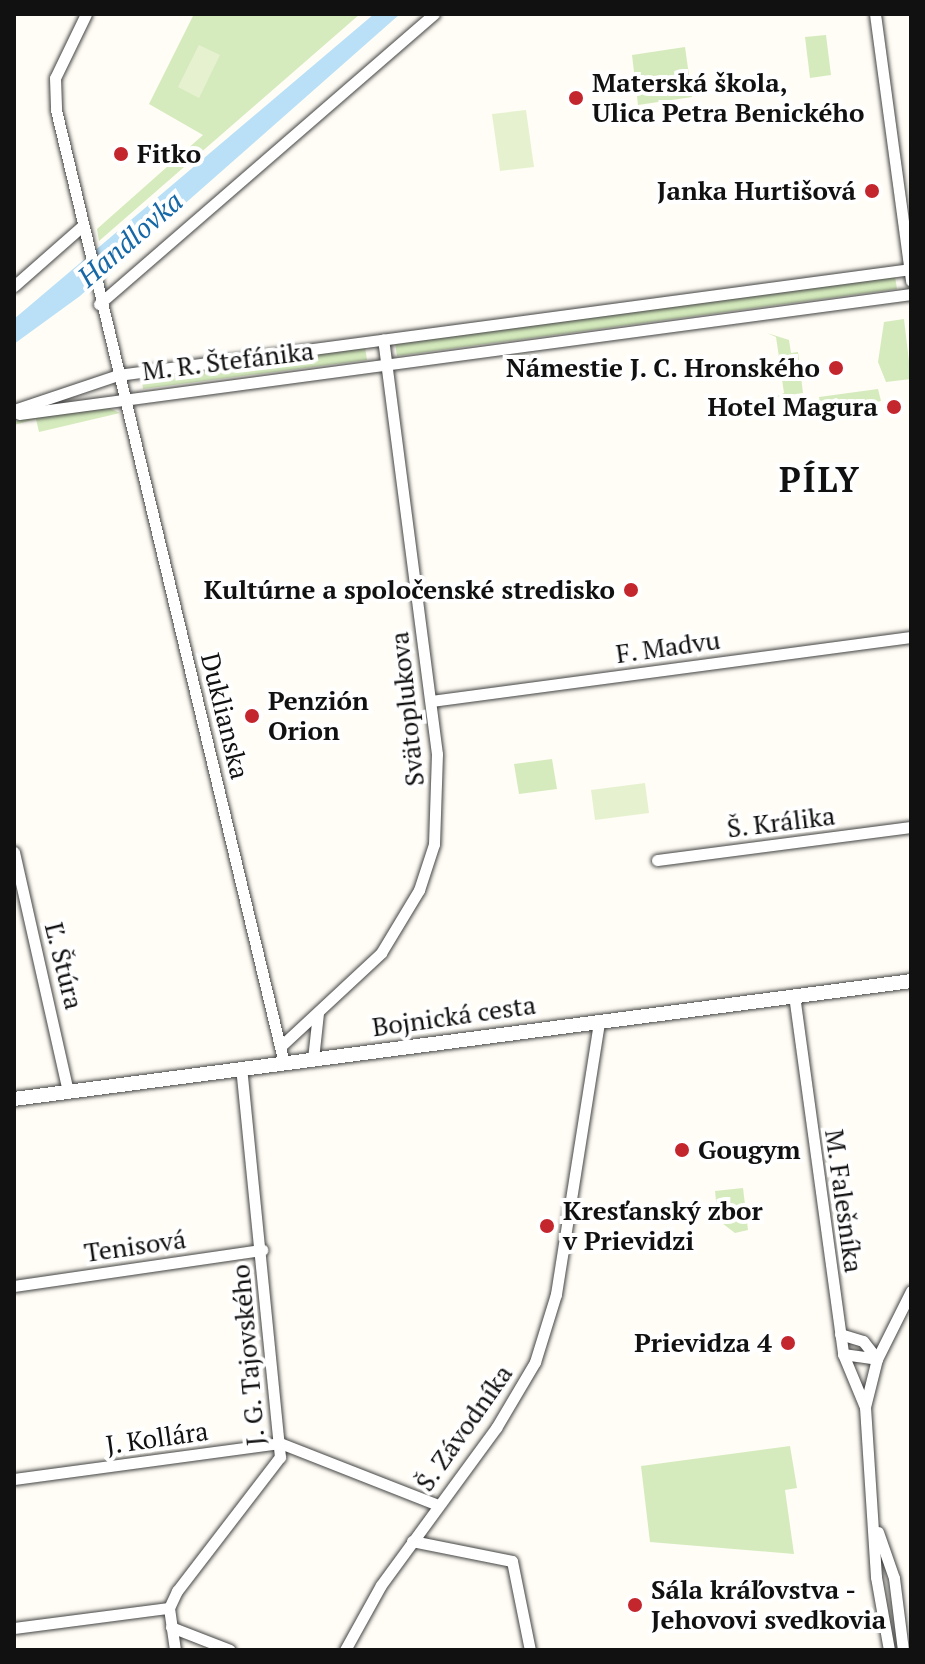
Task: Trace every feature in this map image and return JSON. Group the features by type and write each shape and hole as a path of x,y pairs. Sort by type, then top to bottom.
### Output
{"street":[{"path":"14,412 118,375 85,245 54,94 55,78 86,14"},
{"path":"98,299 434,14"},
{"path":"875,14 910,273"},
{"path":"14,286 81,227"},
{"name":"M. R. Štefánika","path":"910,273 118,375 125,397 911,294"},
{"path":"383,339 386,363"},
{"name":"Svätoplukova","path":"281,1046 381,953 419,890 434,844 439,790 431,701 386,363"},
{"path":"14,412 125,397"},
{"name":"Duklianska","path":"125,397 281,1046"},
{"name":"F. Madvu","path":"431,701 911,637"},
{"name":"Š. Králika","path":"657,860 911,827"},
{"name":"Ľ. Štúra","path":"14,852 68,1092"},
{"name":"Bojnická cesta","path":"14,1099 907,980"},
{"name":"M. Falešníka","path":"794,995 843,1354 865,1407"},
{"path":"313,1059 318,1011"},
{"name":"Š. Závodníka","path":"345,1650 412,1541 518,1395 549,1329 590,1102 599,1021"},
{"path":"281,1046 284,1063"},
{"name":"J. G. Tajovského","path":"169,1608 280,1457 262,1250 241,1069"},
{"name":"Tenisová","path":"14,1286 262,1250"},
{"path":"889,1650 865,1407 877,1359 911,1291"},
{"path":"840,1334 863,1341 877,1359"},
{"path":"843,1354 877,1359"},
{"name":"J. Kollára","path":"14,1479 280,1443 438,1505"},
{"path":"874,1520 894,1578 903,1650"},
{"path":"412,1541 512,1561 530,1650"},
{"path":"14,1628 169,1608 175,1650"},
{"path":"171,1627 230,1650"}],"green space":[{"path":"194,14 360,14 99,241 97,229 203,135 149,104"},
{"path":"826,35 831,75 810,78 805,37"},
{"path":"199,45 220,55 199,98 178,87"},
{"path":"685,47 692,97 638,105 632,55"},
{"path":"526,110 534,167 500,171 492,114"},
{"path":"895,276 897,289 397,356 395,343"},
{"path":"904,319 911,379 886,382 878,362 884,322"},
{"path":"767,333 789,340 791,353 798,352 803,393 775,397 784,393 780,366 771,365 780,364 776,337"},
{"path":"365,347 367,360 143,389 141,376"},
{"path":"878,389 881,401 822,415 819,397"},
{"path":"105,406 120,413 39,432 36,419 14,425 14,421"},
{"path":"552,759 557,789 519,794 514,764"},
{"path":"645,783 649,813 595,820 591,790"},
{"path":"743,1188 748,1230 735,1233 718,1220 715,1191"},
{"path":"790,1446 797,1488 785,1490 794,1554 650,1542 641,1466"}],"water":[{"name":"Handlovka","path":"374,14 400,14 80,296 14,344 14,319"}],"place":[{"name":"Materská škola, Ulica Petra Benického","path":"576,98"},
{"name":"Fitko","path":"121,154"},
{"name":"Janka Hurtišová","path":"872,191"},
{"name":"Námestie J. C. Hronského","path":"836,368"},
{"name":"Hotel Magura","path":"894,407"},
{"name":"Kultúrne a spoločenské stredisko","path":"631,590"},
{"name":"Penzión Orion","path":"252,716"},
{"name":"Gougym","path":"682,1150"},
{"name":"Kresťanský zbor v Prievidzi","path":"547,1226"},
{"name":"Prievidza 4","path":"788,1343"},
{"name":"Sála kráľovstva - Jehovovi svedkovia","path":"635,1605"}],"district":[{"name":"PÍLY","path":"820,480"}]}
